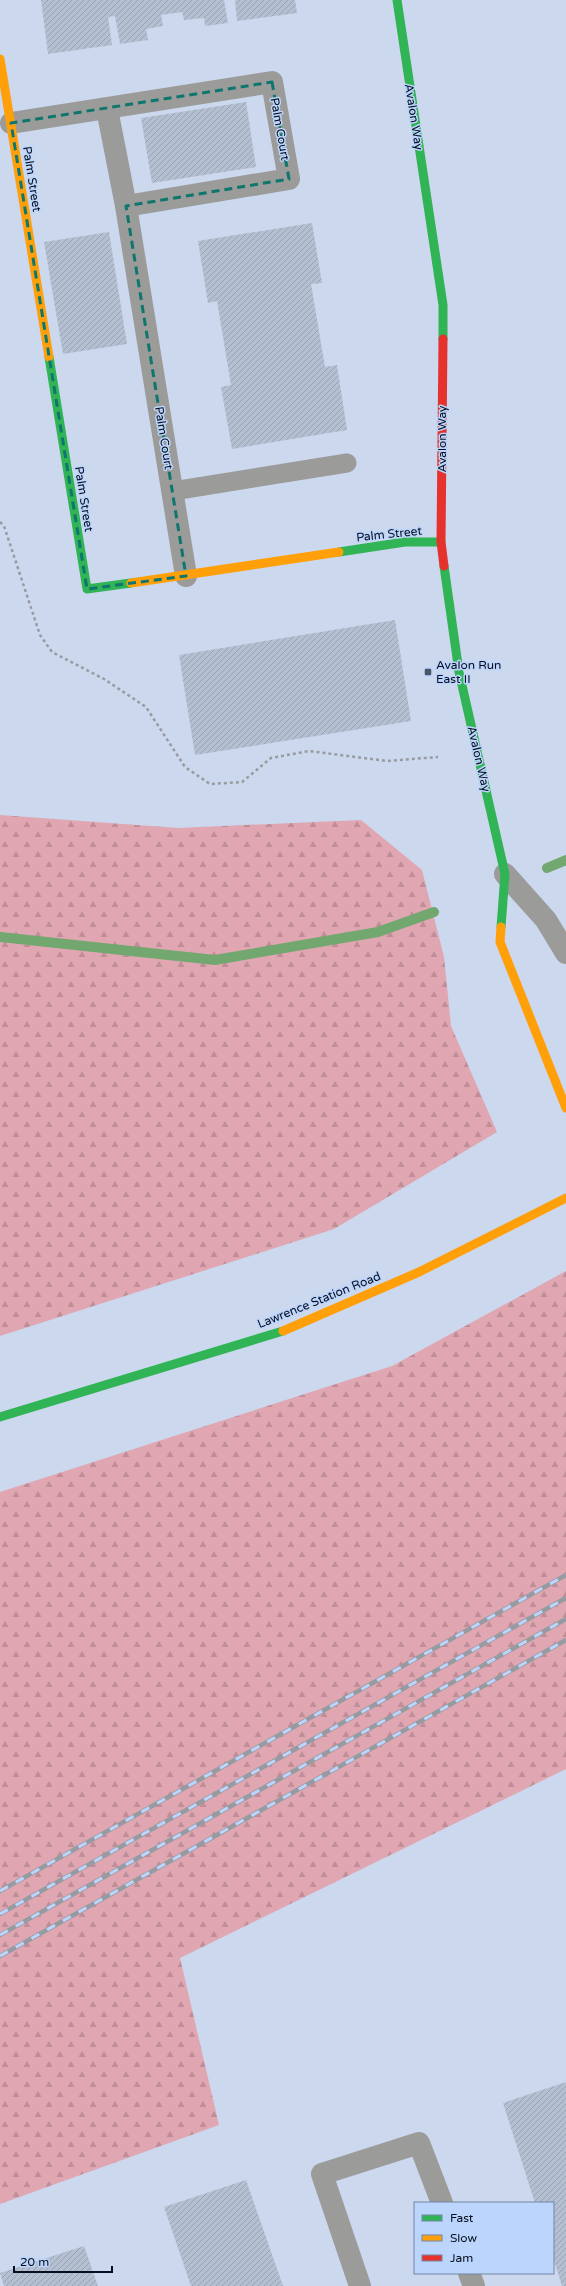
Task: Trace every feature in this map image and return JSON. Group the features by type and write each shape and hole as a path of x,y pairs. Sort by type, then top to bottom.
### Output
{"street":[{"name":"Avalon Way","path":"396,0 442,305 441,542 460,672 505,874 500,942 566,1108"},
{"name":"Palm Street","path":"0,59 87,589 186,576 405,542 441,542"},
{"name":"Palm Court","path":"11,123 272,82 289,179 126,206"},
{"name":"Palm Court","path":"107,109 126,206 186,576"},
{"name":"Avalon Way","path":"505,874 546,920 566,953"},
{"name":"Lawrence Station Road","path":"0,1417 285,1330 419,1272 566,1198"},
{"path":"360,2286 322,2174 419,2143 442,2202"},
{"path":"469,2274 474,2286"}],"lane":[{"path":"173,490 347,463"}],"path":[{"path":"0,522 4,526 40,635 52,652 104,679 146,707 185,767 210,784 242,782 271,758 309,751 387,761 438,757"}],"highlighted area":[{"path":"272,82 289,179 126,206 186,576 87,589 11,123"}],"green space":[{"path":"0,815 178,828 361,820 422,870 444,957 451,1026 497,1132 334,1229 0,1336"},
{"path":"566,1271 566,1769 180,1958 219,2125 0,2204 0,1492 392,1366"}],"building":[{"path":"41,0 224,0 228,23 205,26 204,18 184,20 182,12 161,15 163,26 146,29 148,40 120,44 115,16 108,17 112,45 48,54"},
{"path":"235,0 295,0 297,13 237,21"},
{"path":"246,102 256,167 152,183 141,118"},
{"path":"312,223 322,283 311,284 325,367 337,365 347,430 232,449 221,387 231,385 217,301 208,303 198,241"},
{"path":"109,232 127,344 63,354 44,242"},
{"path":"395,620 411,721 195,755 179,655"},
{"path":"566,2082 566,2286 562,2286 554,2260 554,2202 535,2202 503,2103"},
{"path":"246,2180 283,2286 191,2286 164,2207"},
{"path":"84,2246 98,2286 4,2286 0,2273"}],"waterway":[{"path":"547,868 566,860"},
{"path":"0,937 215,960 378,932 434,912"}],"railway":[{"path":"0,1891 566,1575"},
{"path":"0,1914 566,1598"},
{"path":"0,1935 566,1619"},
{"path":"0,1956 566,1640"}],"traffic: fast":[{"path":"397,0 443,305 443,339"},
{"path":"49,357 87,589 131,583"},
{"path":"339,552 405,542 441,542"},
{"path":"444,566 459,672 505,874 501,927"},
{"path":"0,1417 283,1331"}],"traffic: slow":[{"path":"0,59 49,357"},
{"path":"131,583 339,552"},
{"path":"501,927 500,942 566,1108"},
{"path":"283,1331 419,1272 566,1198"}],"traffic: jam":[{"path":"443,339 441,542 444,566"}],"place":[{"name":"Avalon Run East II","path":"428,672"}]}
